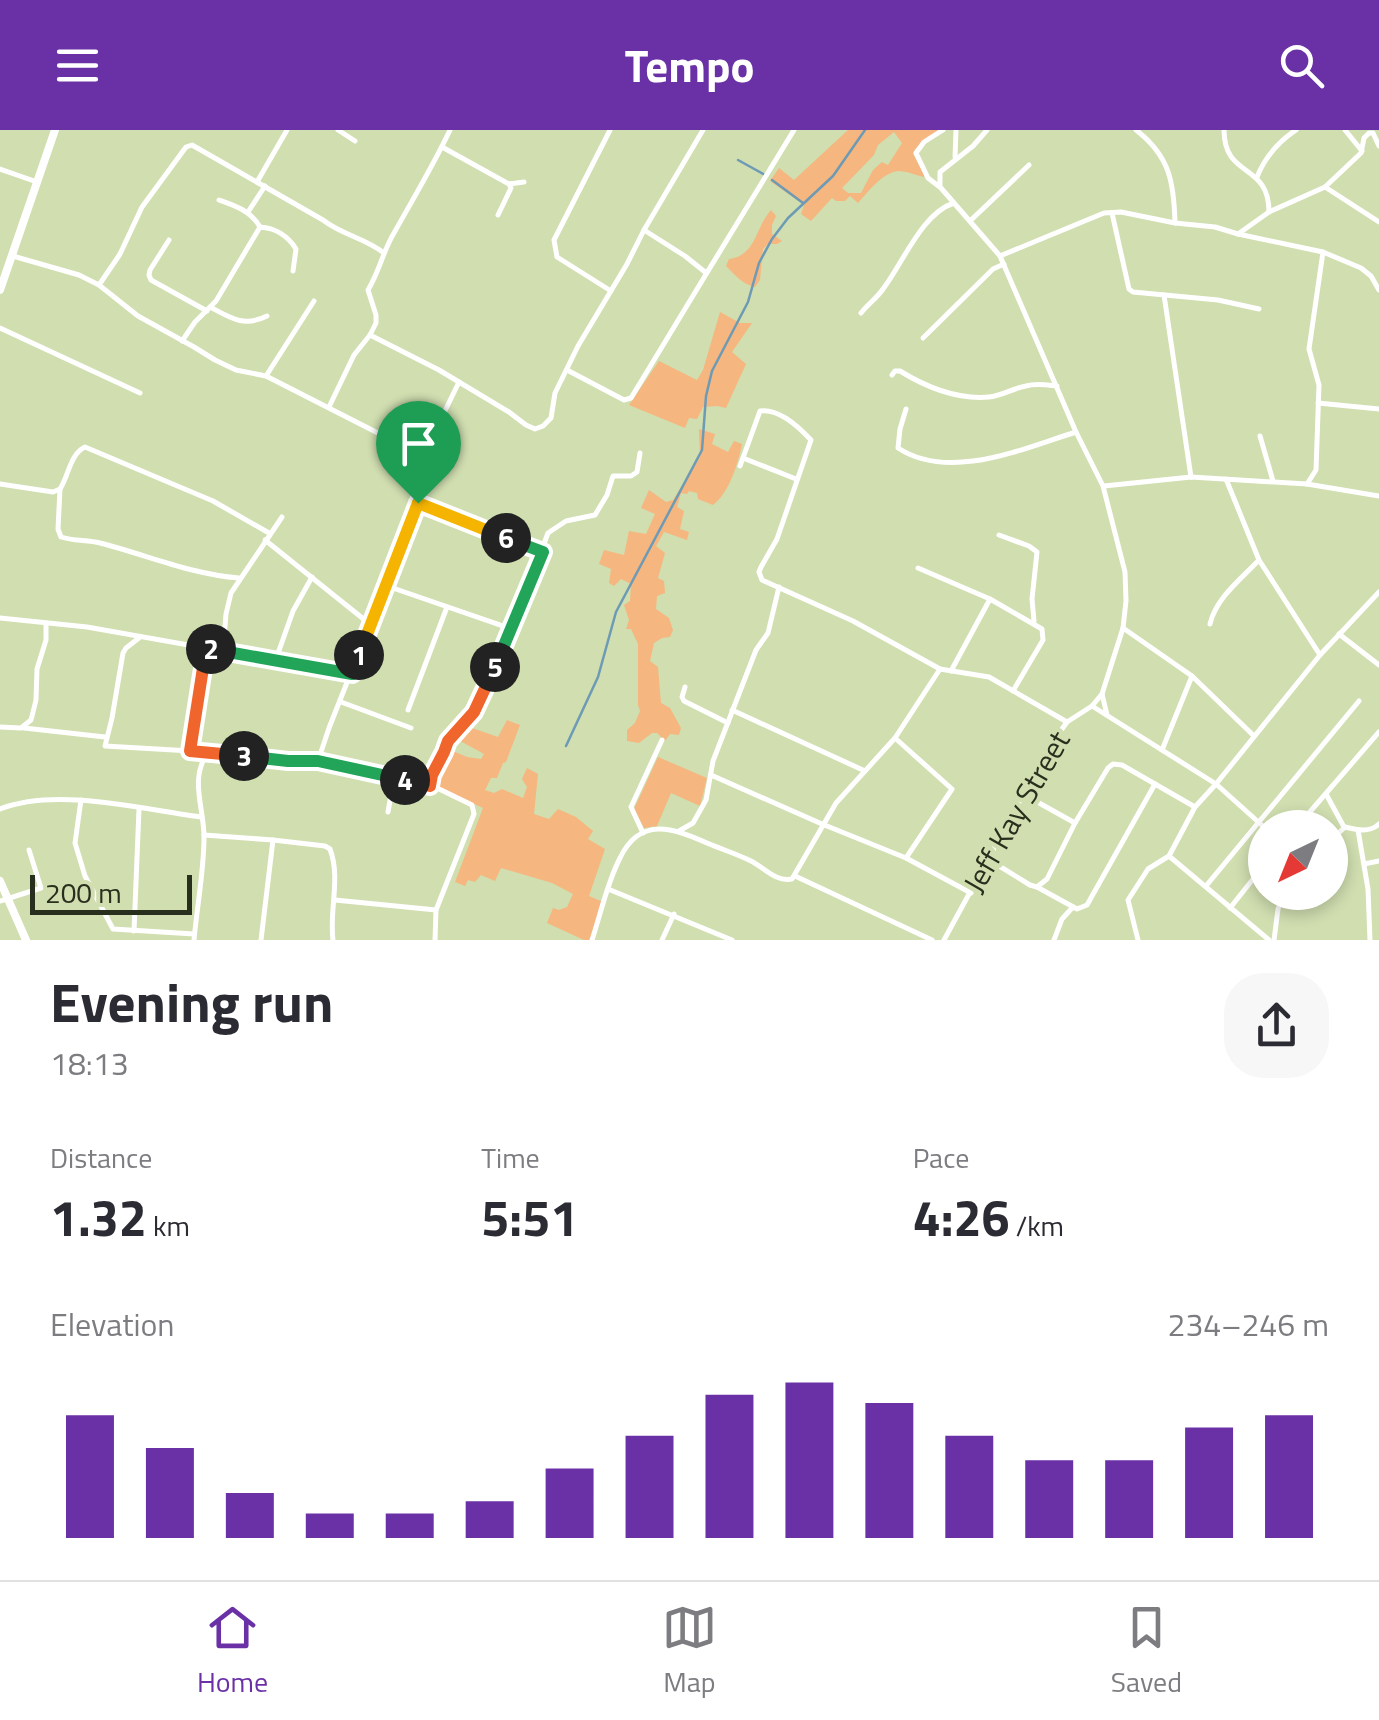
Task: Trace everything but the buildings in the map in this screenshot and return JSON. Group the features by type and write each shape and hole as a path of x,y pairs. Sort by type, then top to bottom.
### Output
{"street":[{"path":"0,290 55,130"},
{"path":"257,182 287,130"},
{"path":"338,130 355,141"},
{"path":"329,408 354,355 376,323 368,290 384,253 450,130"},
{"path":"610,130 553,247 557,257 610,291"},
{"path":"370,335 459,382 526,425 543,426 551,418 555,393 586,331 703,130"},
{"path":"566,370 624,400 631,398 794,130"},
{"path":"943,130 916,152 928,178 1000,256 1103,486 1125,572 1123,628 1102,694 1107,715"},
{"path":"955,159 956,130"},
{"path":"941,188 940,172 987,130"},
{"path":"1136,130 1156,147 1172,178 1175,224"},
{"path":"1224,130 1226,149 1232,158 1266,189 1269,212"},
{"path":"1257,177 1266,158 1296,130"},
{"path":"1345,130 1362,151"},
{"path":"1238,234 1269,212 1326,187 1362,151 1364,138 1371,132 1379,146"},
{"path":"98,285 120,254 142,207 186,146 192,144 336,230 384,253"},
{"path":"442,146 509,184 524,182"},
{"path":"970,221 1029,165"},
{"path":"0,169 37,182"},
{"path":"498,215 511,188 509,184"},
{"path":"248,212 265,186"},
{"path":"1326,187 1379,222"},
{"path":"220,200 248,212 260,227"},
{"path":"861,313 879,294 930,219 954,202"},
{"path":"1000,256 1104,212 1121,212 1175,224 1215,227 1323,252 1375,277 1379,290"},
{"path":"1112,213 1128,288 1133,292 1218,300 1260,309"},
{"path":"182,341 209,309 260,227"},
{"path":"260,227 270,228 290,240 296,249 293,271"},
{"path":"644,230 708,271"},
{"path":"169,240 150,270 151,280 238,322 256,322 267,316"},
{"path":"1307,484 1316,470 1319,385 1309,349 1323,252"},
{"path":"12,255 79,274 138,316 182,341 236,370 266,376 428,462 418,503 318,761"},
{"path":"922,338 993,269 1004,264"},
{"path":"1164,295 1191,477"},
{"path":"266,376 314,301"},
{"path":"0,328 140,393"},
{"path":"892,375 900,371 929,388 968,397 987,398 1025,386 1058,386"},
{"path":"423,456 459,382"},
{"path":"1318,403 1379,409"},
{"path":"740,466 758,413 764,409 783,416 811,440 777,539 759,572 762,580 853,621 940,669 988,677 1067,722"},
{"path":"906,409 898,448 938,460 977,462 1076,432"},
{"path":"1260,436 1273,482"},
{"path":"239,578 184,569 96,542 61,537 60,489 79,449 85,447 212,501 267,536 371,625"},
{"path":"430,786 448,741 479,702 548,533 600,510 612,476 631,476 637,472 640,453"},
{"path":"742,458 796,478"},
{"path":"1103,486 1191,477 1307,484 1379,496"},
{"path":"1226,479 1258,560 1320,655"},
{"path":"0,484 53,492 60,489"},
{"path":"418,503 543,552"},
{"path":"223,650 231,593 282,517"},
{"path":"999,534 1037,552 1032,599 1034,623"},
{"path":"1210,624 1219,602 1258,560"},
{"path":"918,568 990,600 1042,629 1043,640 1012,690"},
{"path":"276,659 293,611 312,577"},
{"path":"387,586 512,629"},
{"path":"679,831 693,823 706,800 713,760 756,650 768,633 779,588"},
{"path":"1138,940 1128,900 1148,869 1169,856 1195,807 1320,655 1379,592"},
{"path":"952,671 990,600"},
{"path":"408,710 447,607"},
{"path":"0,618 87,627 352,674"},
{"path":"21,728 31,720 36,700 37,669 46,640 46,623"},
{"path":"1123,628 1192,676 1254,736"},
{"path":"1339,634 1379,665"},
{"path":"140,638 123,653 104,744 108,748 318,761 430,786 472,804 474,814 436,910 434,940"},
{"path":"190,751 206,649"},
{"path":"592,940 620,858 643,833 664,828 679,831 752,862 780,880 794,876 842,794 894,738 940,669"},
{"path":"1162,750 1192,676"},
{"path":"685,687 684,702 728,723"},
{"name":"Jeff Kay Street","path":"944,940 1049,747 1067,722 1092,706 1102,694"},
{"path":"1269,810 1359,701"},
{"path":"341,702 410,728"},
{"path":"1092,706 1216,784 1248,812"},
{"path":"732,710 864,771"},
{"path":"31,720 41,730"},
{"path":"0,727 106,738"},
{"path":"1312,810 1379,732"},
{"path":"894,738 952,789 906,858"},
{"path":"643,833 632,807 662,740"},
{"path":"81,800 75,843 85,876 112,929 194,937 204,835 198,773 208,752"},
{"path":"1037,888 1113,764 1122,765 1195,807"},
{"path":"711,774 906,858 971,893"},
{"path":"388,812 394,778"},
{"path":"988,859 1073,907 1083,908 1154,784"},
{"path":"1023,794 1074,823"},
{"path":"1326,794 1335,810"},
{"path":"0,808 40,798 201,817"},
{"path":"134,931 139,809"},
{"path":"1348,828 1374,829 1379,824"},
{"path":"1358,830 1368,889 1370,940"},
{"path":"204,835 325,846 330,850 335,875 333,940"},
{"path":"1206,886 1248,835"},
{"path":"261,940 273,840"},
{"path":"4,900 41,888 28,850"},
{"path":"1169,856 1272,940 1278,910"},
{"path":"1364,864 1379,860"},
{"path":"794,876 932,940"},
{"path":"0,881 4,900 26,940"},
{"path":"1230,908 1248,885"},
{"path":"608,888 732,940"},
{"path":"334,900 436,910"},
{"path":"1054,940 1062,920 1073,907"},
{"path":"662,940 674,914"}],"shaded area":[{"path":"848,130 939,130 913,154 924,177 892,172 858,203 850,196 845,201 832,198 811,221 801,214 804,205 770,181 779,168 794,180","holes":["894,132 902,143 888,165 882,162 873,170 861,193 848,193 842,188"]},
{"path":"771,210 776,216 772,234 782,241 763,249 760,280 755,287 726,266 729,259 750,247"},
{"path":"720,312 740,323 752,323 732,352 746,364 726,408 703,407 697,419 689,418 685,428 629,405 659,361 697,380"},
{"path":"699,429 715,434 712,444 728,452 734,441 742,444 728,486 713,505 698,499 697,493 681,493 677,507 684,511 680,529 689,532 687,540 664,532 656,546 665,553 658,578 664,581 665,593 657,596 656,609 669,618 673,630 670,637 654,643 650,661 658,667 661,703 670,708 681,728 679,735 670,734 665,741 652,733 639,743 627,741 627,730 640,711 638,644 631,629 626,629 629,620 624,605 630,601 631,584 621,579 614,586 609,583 611,569 599,564 604,550 624,555 629,531 646,534 655,514 641,508 649,490 666,502 673,500 700,457"},
{"path":"507,720 520,725 506,762 485,790 494,793 502,789 523,798 527,787 522,779 527,768 538,774 534,814 549,819 558,809 576,817 593,831 588,839 605,849 589,896 603,902 590,940 547,923 553,908 567,907 573,894 552,883 501,868 495,881 481,875 475,882 468,880 465,886 455,882 483,808 432,785 433,776 448,749 481,759 484,754 453,737 469,727 498,737"},
{"path":"658,757 707,778 700,806 671,793 657,826 644,828 634,809"}],"waterway":[{"path":"566,746 598,677 616,612 702,450 712,371 748,302 759,263 788,218 833,176 865,130"},
{"path":"738,160 765,175"},
{"path":"772,180 803,203"}],"route":[{"path":"418,503 543,552 479,702 448,741 430,786 318,761 190,751 206,649 352,674 418,503"}]}
